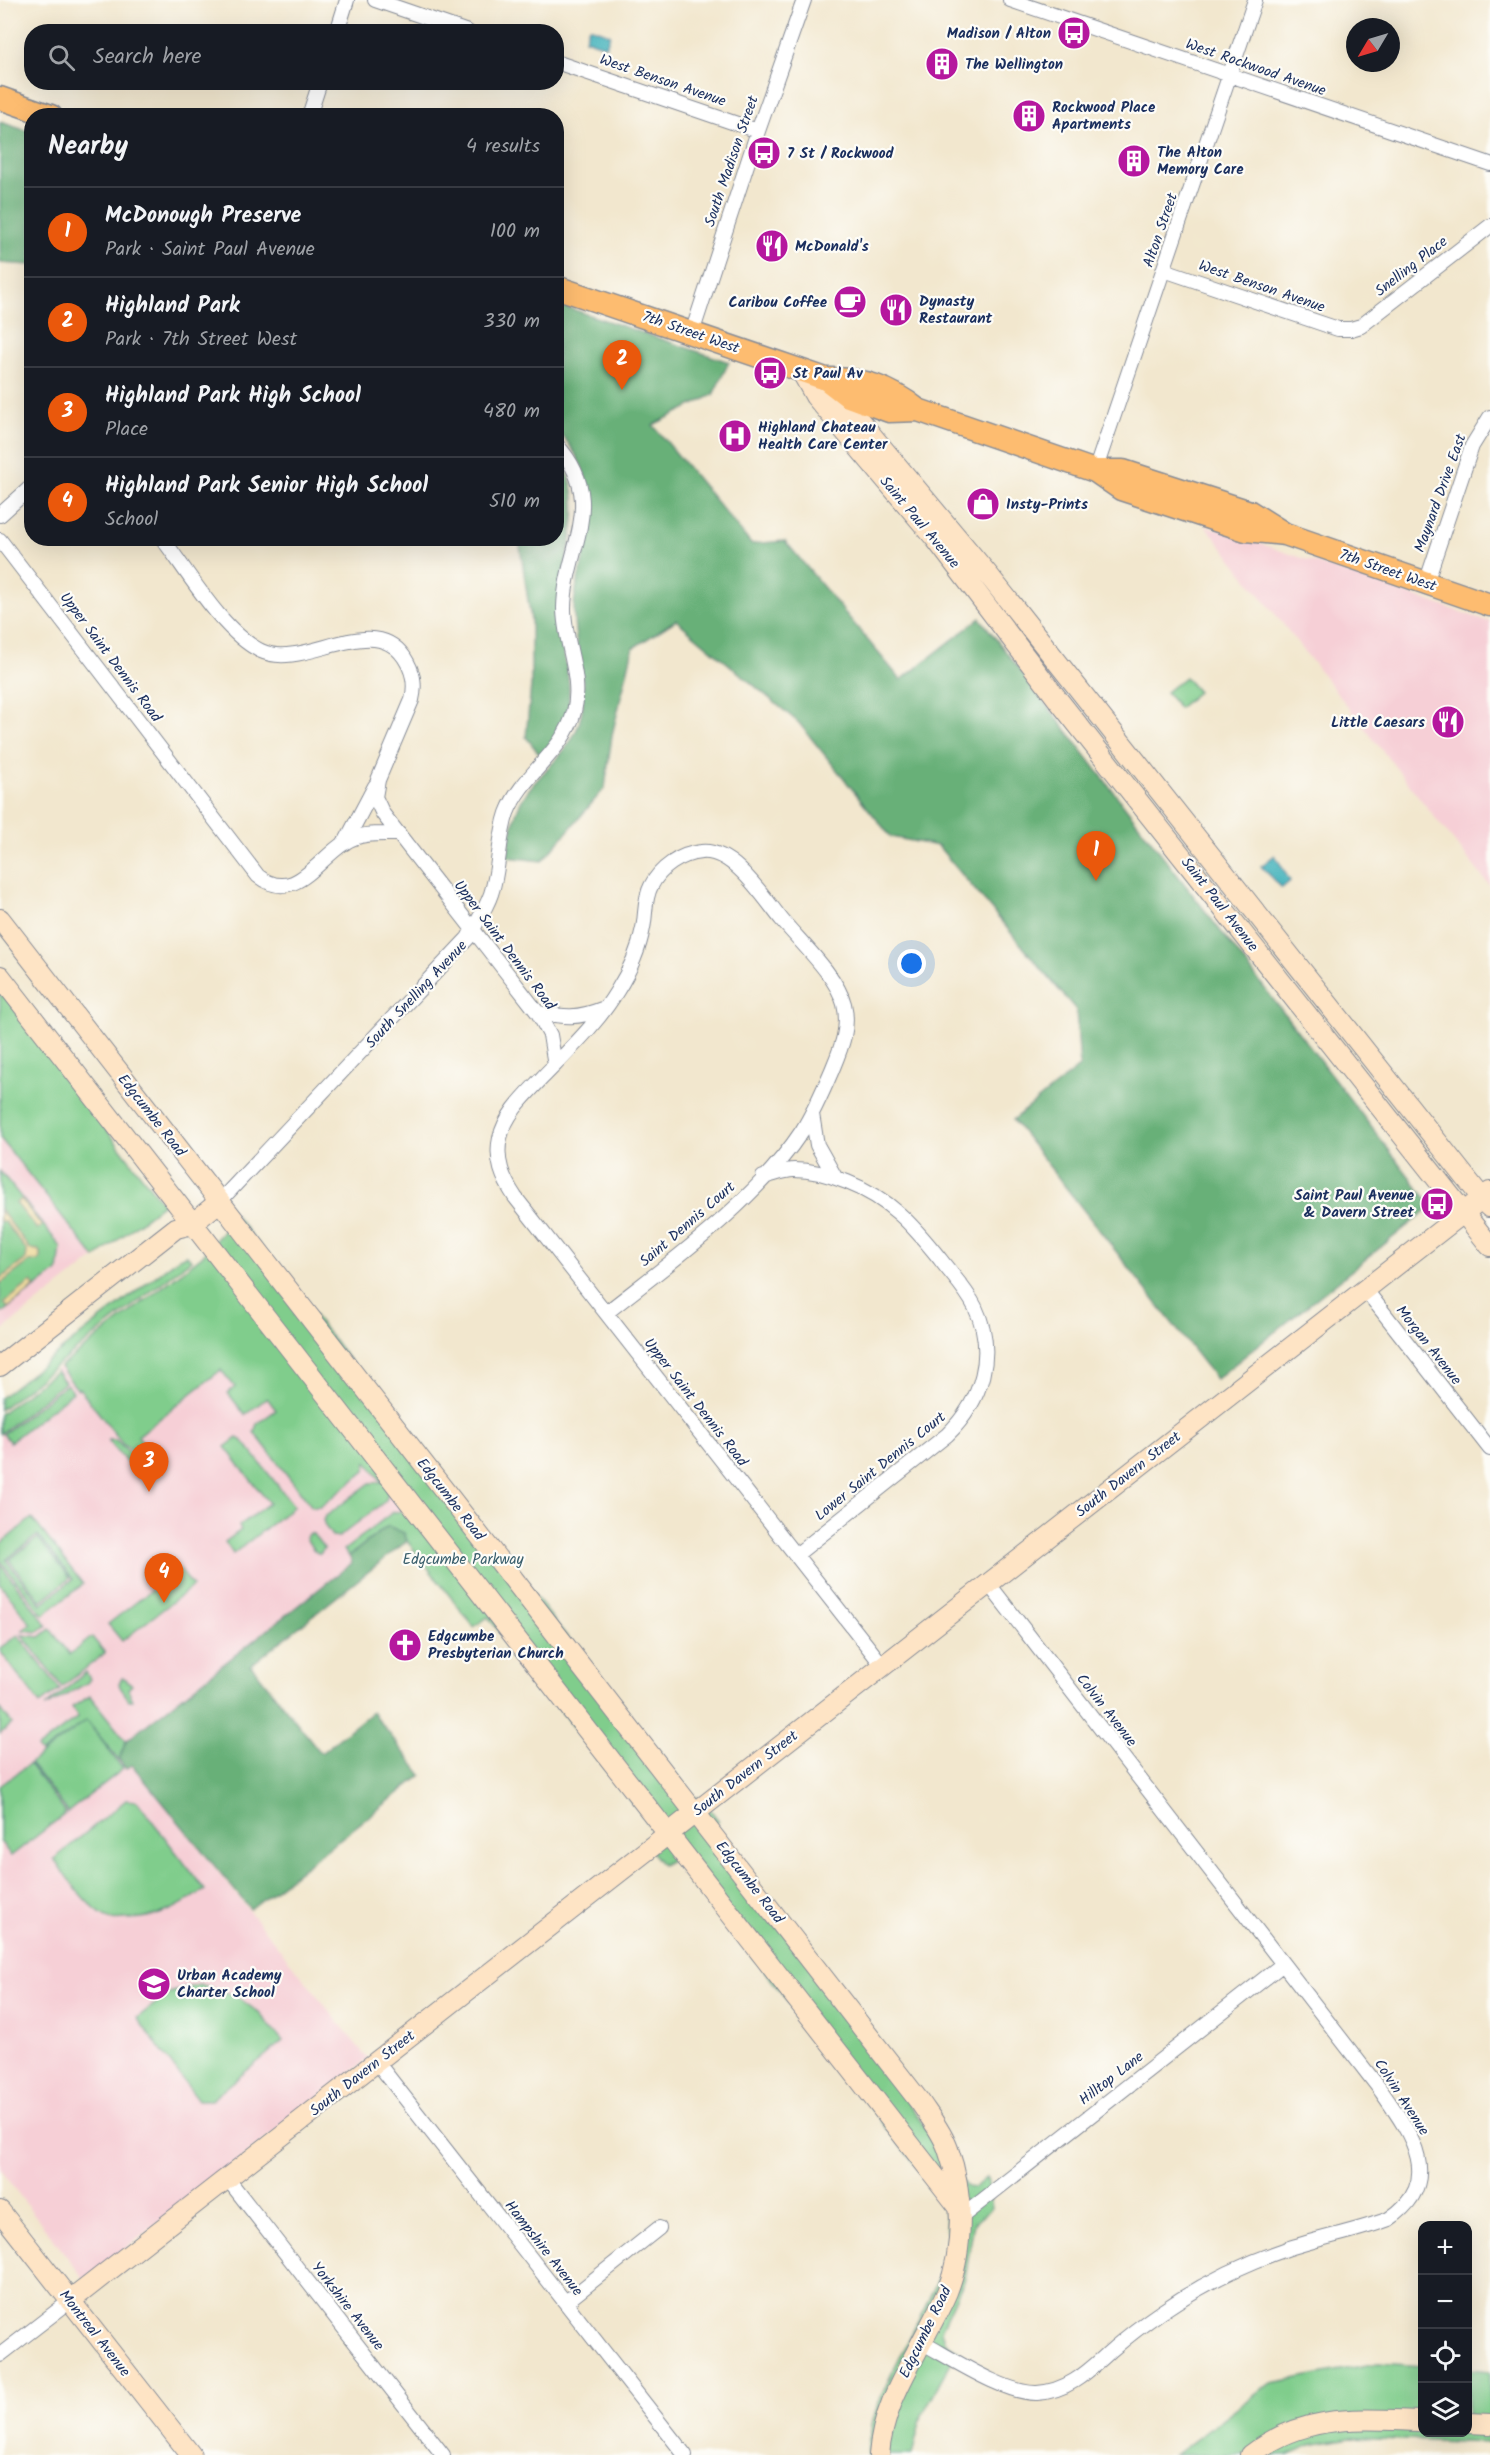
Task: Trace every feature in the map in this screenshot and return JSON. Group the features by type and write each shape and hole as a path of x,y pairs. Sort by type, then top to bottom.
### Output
{"main road":[{"path":"0,98 28,108"},
{"name":"7th Street West","path":"564,289 800,369 826,379 848,396 889,411 918,410 1095,471 1123,471 1250,512 1285,534 1490,604"}],"street":[{"path":"340,24 347,0"},
{"path":"375,0 445,24"},
{"name":"South Madison Street","path":"692,333 758,131 804,0"},
{"name":"West Rockwood Avenue","path":"1011,0 1490,164"},
{"name":"Alton Street","path":"1095,471 1255,0"},
{"name":"West Benson Avenue","path":"564,65 758,131"},
{"path":"312,108 317,90"},
{"name":"Snelling Place","path":"1351,329 1361,326 1490,226"},
{"name":"West Benson Avenue","path":"1164,270 1338,329 1351,329"},
{"name":"Saint Paul Avenue","path":"800,369 848,407 990,577 1487,1199"},
{"name":"Saint Paul Avenue","path":"800,369 815,396 935,538 1052,692 1490,1246"},
{"name":"Maynard Drive East","path":"1426,583 1472,446 1490,417"},
{"name":"South Snelling Avenue","path":"0,1382 184,1238 192,1224 219,1202 459,950 473,929 491,894 507,814 514,799 531,775 562,740 575,709 577,685 566,636 564,607 568,577 582,526 582,498 570,462 564,454"},
{"path":"0,514 24,493"},
{"name":"Upper Saint Dennis Road","path":"0,540 258,876 269,884 288,886 296,883 345,843 363,835 399,834 538,1013 550,1035 555,1065 518,1105 504,1126 500,1140 500,1168 514,1197 883,1666"},
{"path":"168,546 230,628 246,642 263,652 276,655 305,653 363,639 387,641 401,653 413,675 415,689 412,700 378,780 345,843"},
{"path":"378,780 375,797 383,814 399,834"},
{"path":"555,1065 607,1007 626,975 643,928 650,887 658,876 677,859 690,854 703,851 726,858 744,873 833,981 844,1003 846,1024 843,1045 812,1114 817,1145 835,1177"},
{"name":"Edgcumbe Road","path":"0,920 920,2102 948,2148 956,2176 959,2212 953,2275 946,2294 887,2412 879,2455"},
{"path":"0,976 668,1833 959,2212"},
{"path":"538,1013 569,1018 583,1016 607,1007"},
{"name":"Saint Dennis Court","path":"606,1313 696,1243 784,1154 812,1114"},
{"name":"Lower Saint Dennis Court","path":"763,1177 792,1170 813,1171 835,1177 869,1191 903,1216 964,1290 975,1307 985,1344 984,1371 971,1407 947,1435 796,1555"},
{"name":"South Davern Street","path":"0,2355 1464,1212 1487,1199"},
{"name":"South Snelling Avenue","path":"0,1366 176,1228 192,1224"},
{"name":"Morgan Avenue","path":"1365,1289 1490,1449"},
{"name":"Colvin Avenue","path":"921,2342 1005,2386 1035,2393 1063,2388 1087,2373 1129,2336 1163,2311 1203,2286 1240,2267 1284,2250 1377,2223 1401,2211 1416,2188 1420,2174 1419,2160 1411,2138 1379,2088 988,1583"},
{"name":"Hilltop Lane","path":"959,2212 1283,1964"},
{"name":"Hampshire Avenue","path":"376,2061 685,2455"},
{"name":"Yorkshire Avenue","path":"227,2178 443,2455"},
{"name":"Montreal Avenue","path":"0,2211 191,2455"},
{"path":"566,2302 659,2228"},
{"path":"1250,2455 1271,2440 1322,2421 1341,2419 1418,2421"},
{"path":"1472,2423 1490,2424"}],"shaded area":[{"path":"1205,525 1490,622 1490,886 1444,829"},
{"path":"0,1138 95,1258 0,1332"},
{"path":"202,1256 208,1259 421,1530 251,1665 132,1765 368,2059 85,2280 0,2170 0,1414"}],"green space":[{"path":"0,122 24,130 24,265 0,263"},
{"path":"564,306 729,362 713,395 653,425 751,544 785,541 901,680 980,618 1432,1206 1216,1379 1013,1120 1080,1066 1076,1010 938,846 891,837 799,723 676,620 633,648 612,735 605,788 542,861 507,857 513,823 522,799 569,743 579,723 582,709 583,682 575,629 574,604 589,535 591,506 581,465 564,439"},
{"path":"564,466 573,492 574,511 558,609 558,622 569,684 568,709 561,728 541,756 526,737 531,685 531,621 520,546 564,546"},
{"path":"1185,677 1198,692 1179,708 1166,692"},
{"path":"0,989 163,1204 95,1258 0,1138"},
{"path":"0,1171 61,1247 58,1271 0,1314"},
{"name":"Edgcumbe Parkway","path":"236,1216 693,1797 701,1798 719,1821 713,1825 967,2187 974,2188 987,2177 992,2208 974,2223 965,2278 941,2330 944,2342 958,2350 922,2415 912,2455 867,2455 878,2404 940,2274 947,2243 947,2227 938,2194 676,1857 662,1865 645,1843 652,1834 651,1826 488,1617 474,1627 407,1541 404,1533 382,1530 349,1556 344,1550 393,1512 404,1511 388,1490 384,1502 339,1537 332,1536 323,1520 326,1516 370,1483 382,1482 367,1462 365,1471 320,1507 312,1507 254,1432 257,1424 276,1410 267,1398 245,1415 228,1393 235,1387 221,1370 138,1436 157,1461 150,1467 123,1444 60,1367 202,1256"},
{"path":"187,1255 191,1260 0,1410 0,1398 179,1258"},
{"path":"56,1371 65,1382 0,1434 0,1414"},
{"path":"67,1384 73,1392 10,1442 3,1434"},
{"path":"237,1438 243,1441 294,1506 233,1554 225,1542 241,1530 239,1526 269,1503 225,1447"},
{"path":"108,1440 116,1440 147,1469 138,1477"},
{"path":"32,1518 83,1584 43,1615 0,1560 0,1544","holes":["38,1535 73,1579 41,1604 6,1560"]},
{"path":"388,1526 404,1533 407,1541 251,1665 321,1753 372,1712 422,1775 250,1909 132,1765 126,1769 119,1760 126,1741 352,1563 349,1556"},
{"path":"309,1533 313,1534 324,1548 320,1554 308,1542 306,1537"},
{"path":"38,1538 70,1578 41,1601 9,1560"},
{"path":"0,1564 47,1625 38,1632 23,1630 31,1624 0,1584"},
{"path":"179,1569 193,1586 122,1641 108,1624"},
{"path":"50,1629 70,1654 92,1637 105,1653 62,1687 22,1635 40,1637"},
{"path":"18,1635 60,1689 40,1704 0,1651 0,1648"},
{"path":"86,1672 90,1679 87,1683 45,1707"},
{"path":"122,1678 132,1685 128,1689 133,1700 129,1700 120,1687 119,1683"},
{"path":"90,1696 126,1741 119,1760 87,1721 123,1769 68,1812 30,1763 87,1720 41,1753 37,1748 78,1717 72,1707"},
{"path":"0,1708 12,1724 0,1734"},
{"path":"29,1764 66,1813 11,1856 0,1841 0,1786"},
{"path":"126,1800 137,1801 205,1890 177,1907 158,1915 112,1919 103,1915 87,1901 54,1859"},
{"path":"199,1985 235,1995 259,2013 283,2041 211,2100 198,2100 137,2018 169,1993"},
{"path":"1378,2363 1418,2366 1418,2437 1472,2437 1472,2369 1490,2371 1490,2443 1350,2438 1311,2445 1288,2455 1175,2455 1271,2383"}],"sand":[{"path":"21,1199 42,1226 37,1229 16,1203"},
{"path":"0,1209 30,1249 41,1253 41,1258 29,1262 0,1284 0,1279 26,1259 27,1251 5,1222 0,1221"},
{"path":"31,1282 35,1287 8,1308 4,1303"}],"water":[{"path":"589,27 610,34 606,46 585,39"},
{"path":"1275,855 1290,881 1282,888 1261,866"}],"place":[{"name":"Madison / Alton","path":"1074,33"},
{"name":"The Wellington","path":"942,64"},
{"name":"Rockwood Place Apartments","path":"1029,116"},
{"name":"7 St / Rockwood","path":"764,153"},
{"name":"The Alton Memory Care","path":"1134,161"},
{"name":"McDonald's","path":"772,246"},
{"name":"Caribou Coffee","path":"850,302"},
{"name":"Dynasty Restaurant","path":"896,310"},
{"name":"St Paul Av","path":"770,373"},
{"name":"Highland Park","path":"622,390"},
{"name":"Highland Chateau Health Care Center","path":"735,436"},
{"name":"Insty-Prints","path":"983,504"},
{"name":"Little Caesars","path":"1448,722"},
{"name":"McDonough Preserve","path":"1096,881"},
{"name":"Saint Paul Avenue & Davern Street","path":"1437,1204"},
{"name":"Highland Park High School","path":"149,1492"},
{"name":"Highland Park Senior High School","path":"164,1603"},
{"name":"Edgcumbe Presbyterian Church","path":"405,1645"},
{"name":"Urban Academy Charter School","path":"154,1984"}]}
